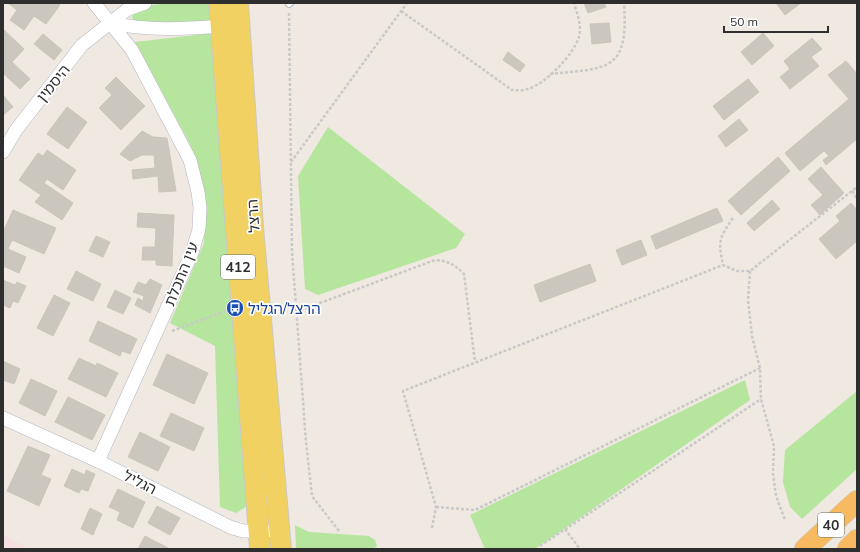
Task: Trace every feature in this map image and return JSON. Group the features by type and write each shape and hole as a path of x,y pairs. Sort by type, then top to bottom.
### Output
{"highway":[{"name":"40","path":"805,549 857,501"},
{"name":"40","path":"848,549 857,540"}],"main road":[{"name":"הרצל","path":"219,3 240,305 259,540"},
{"name":"הרצל","path":"238,3 253,227 281,540"}],"street":[{"name":"עין התכלת","path":"94,3 132,50 190,160 198,192 199,229 192,253 98,461"},
{"name":"היסמין","path":"3,152 21,124 82,45 128,9 145,3"},
{"path":"111,23 138,29 221,26"},
{"name":"הגליל","path":"3,418 98,461 259,540 281,540"}],"path":[{"path":"291,162 407,3"},
{"path":"401,11 512,90 528,89 540,82 568,57 579,36 579,24 574,3"},
{"path":"549,74 598,69 612,63 620,51 624,35 624,3"},
{"path":"289,4 292,252 312,496 339,530"},
{"path":"432,528 436,508 403,390 723,264 737,271 750,271 764,262 857,187"},
{"path":"852,191 857,199"},
{"path":"723,264 720,249 721,235 733,218"},
{"path":"296,312 434,260 446,261 456,265 464,274 475,362"},
{"path":"750,271 748,300 752,336 760,368 761,399 774,446 773,473 776,496 785,520"},
{"path":"154,337 240,305"},
{"path":"436,508 475,510 760,368"},
{"path":"540,546 761,399"},
{"path":"565,529 580,549"}],"shaded area":[{"path":"3,535 30,549 3,549"}],"green space":[{"path":"169,3 214,3 214,23 134,22 132,17 135,10 151,5"},
{"path":"214,33 247,506 236,513 220,507 215,346 170,323 204,243 205,211 195,160 190,144 135,42"},
{"path":"328,127 465,234 456,248 318,295 305,289 298,176"},
{"path":"745,380 750,400 535,549 485,549 470,515"},
{"path":"857,391 857,469 802,519 790,507 783,482 785,450"},
{"path":"295,525 309,532 369,536 375,540 377,546 373,549 296,549"}],"building":[{"path":"8,3 57,3 60,5 46,24 34,16 24,30 10,20 17,10"},
{"path":"584,3 604,3 606,7 588,13"},
{"path":"776,3 801,3 785,15"},
{"path":"609,23 611,42 592,44 590,24"},
{"path":"3,29 24,49 12,62 30,79 20,89 3,73"},
{"path":"763,33 774,46 752,65 741,52"},
{"path":"43,34 62,50 54,60 34,44"},
{"path":"812,38 822,49 811,57 819,66 790,89 780,77 790,69 784,61"},
{"path":"508,52 525,65 520,72 503,60"},
{"path":"846,61 857,74 857,115 855,117 857,120 857,139 826,165 823,160 829,156 824,151 800,171 785,153 849,99 828,75"},
{"path":"116,77 145,106 121,130 99,108 112,95 105,88"},
{"path":"748,79 759,92 724,120 713,106"},
{"path":"3,95 13,107 3,115"},
{"path":"67,107 87,122 68,149 47,134"},
{"path":"739,119 748,130 726,147 718,136"},
{"path":"142,131 153,137 167,138 176,191 159,192 158,176 133,179 132,170 155,168 154,155 142,155 130,161 120,154"},
{"path":"47,150 76,170 63,190 47,179 44,183 73,203 62,220 35,202 41,195 19,180 38,153 43,156"},
{"path":"778,157 790,171 741,215 728,201"},
{"path":"821,167 844,193 820,215 811,205 823,195 808,179"},
{"path":"772,200 780,209 754,231 747,223"},
{"path":"851,203 857,210 857,241 836,259 819,239 840,221 836,216"},
{"path":"717,208 723,221 656,249 651,236"},
{"path":"13,210 56,228 44,254 12,240 8,249 26,257 19,273 3,266 3,232"},
{"path":"138,213 174,215 172,266 156,265 156,260 142,260 143,247 155,247 156,228 137,227"},
{"path":"96,236 110,242 103,257 89,251"},
{"path":"641,240 647,255 622,265 616,250"},
{"path":"590,264 596,281 540,302 534,285"},
{"path":"76,271 101,284 93,301 67,289"},
{"path":"150,279 162,285 150,313 135,305 138,298 143,301 144,296 133,292 138,282 146,285"},
{"path":"3,280 15,285 17,282 26,286 18,303 13,301 10,308 3,305"},
{"path":"115,290 131,298 123,314 107,307"},
{"path":"54,295 70,303 53,336 37,328"},
{"path":"98,321 137,339 130,354 122,351 120,356 89,341"},
{"path":"167,354 208,373 194,404 153,385"},
{"path":"79,358 96,366 97,363 118,373 106,397 68,379"},
{"path":"3,361 20,369 14,384 3,380"},
{"path":"31,379 57,391 45,416 19,403"},
{"path":"68,397 105,415 92,440 55,422"},
{"path":"171,413 204,428 194,451 160,436"},
{"path":"140,432 170,447 158,471 128,457"},
{"path":"28,446 50,455 41,475 51,479 39,506 7,491"},
{"path":"72,469 85,475 86,470 95,474 88,491 81,489 79,493 64,486"},
{"path":"118,489 145,502 133,528 117,520 120,512 109,507"},
{"path":"157,506 180,518 170,535 148,523"},
{"path":"90,508 102,514 93,535 81,529"},
{"path":"145,536 170,549 138,549"}],"place":[{"name":"הרצל/הגליל","path":"235,308"}]}
